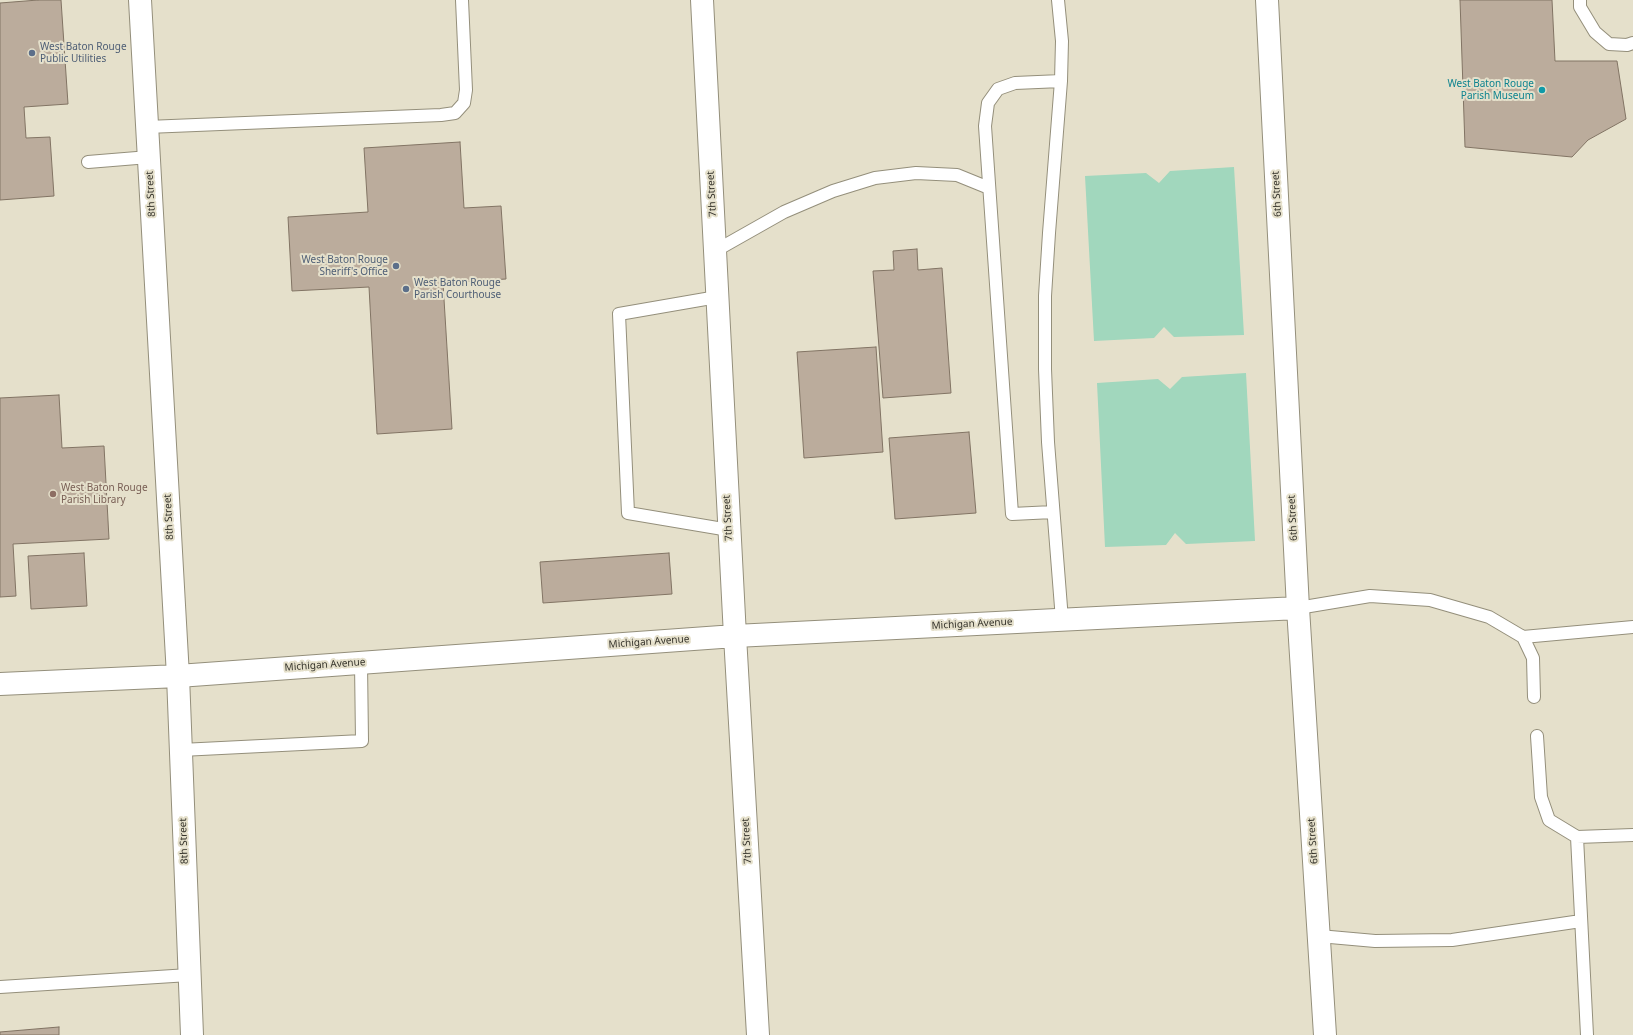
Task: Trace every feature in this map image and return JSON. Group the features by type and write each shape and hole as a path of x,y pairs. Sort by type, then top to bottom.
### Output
{"street":[{"name":"8th Street","path":"140,0 178,676 192,1035"},
{"name":"7th Street","path":"702,0 729,530 758,1035"},
{"name":"6th Street","path":"1267,0 1298,608 1325,1035"},
{"name":"Michigan Avenue","path":"0,684 178,676 735,636 1298,608"}],"lane":[{"path":"147,127 441,115 455,113 464,103 466,90 462,0"},
{"path":"1058,0 1062,41 1061,81 1045,296 1045,369 1048,442 1062,620"},
{"path":"1580,0 1580,8 1595,32 1609,44 1627,45 1633,43"},
{"path":"1053,512 1012,514 985,126 988,103 998,89 1015,83 1061,81"},
{"path":"88,162 149,157"},
{"path":"715,251 784,212 833,191 875,178 916,173 957,175 989,188"},
{"path":"717,297 619,314 628,513 729,530"},
{"path":"1298,608 1370,596 1430,600 1489,617 1523,637 1533,658 1534,697"},
{"path":"1523,637 1633,627"},
{"path":"180,750 362,740 361,663"},
{"path":"1537,736 1541,797 1549,820 1577,837 1633,836"},
{"path":"1577,837 1587,1035"},
{"path":"1319,936 1375,941 1452,940 1581,921"},
{"path":"0,987 189,975"}],"green space":[{"path":"1234,167 1244,335 1174,337 1164,327 1154,338 1094,341 1085,176 1146,173 1159,183 1170,171"},
{"path":"1246,373 1255,541 1186,544 1175,533 1166,545 1105,547 1097,383 1158,379 1170,389 1182,377"}],"building":[{"name":"West Baton Rouge Public Utilities","path":"61,0 68,104 24,107 26,138 50,137 54,196 0,200 0,3"},
{"name":"West Baton Rouge Parish Museum","path":"1460,0 1552,0 1555,61 1617,61 1626,119 1588,140 1572,157 1465,147"},
{"name":"West Baton Rouge Parish Courthouse","path":"460,142 464,208 501,206 506,279 443,283 452,429 377,434 369,287 292,291 288,217 368,212 364,148"},
{"path":"917,249 918,270 942,268 951,393 883,398 873,271 894,270 893,251"},
{"path":"876,347 883,452 804,458 797,352"},
{"name":"West Baton Rouge Parish Library","path":"59,395 62,448 104,446 109,539 13,544 16,596 0,597 0,398"},
{"path":"969,432 976,513 895,519 889,438"},
{"path":"84,553 87,606 31,609 28,556"},
{"path":"669,553 672,594 543,603 540,562"},
{"path":"59,1027 59,1035 0,1035 0,1032"}],"place":[{"name":"West Baton Rouge Public Utilities","path":"32,53"},
{"name":"West Baton Rouge Parish Museum","path":"1542,90"},
{"name":"West Baton Rouge Sheriff's Office","path":"396,266"},
{"name":"West Baton Rouge Parish Courthouse","path":"406,289"},
{"name":"West Baton Rouge Parish Library","path":"53,494"}]}
